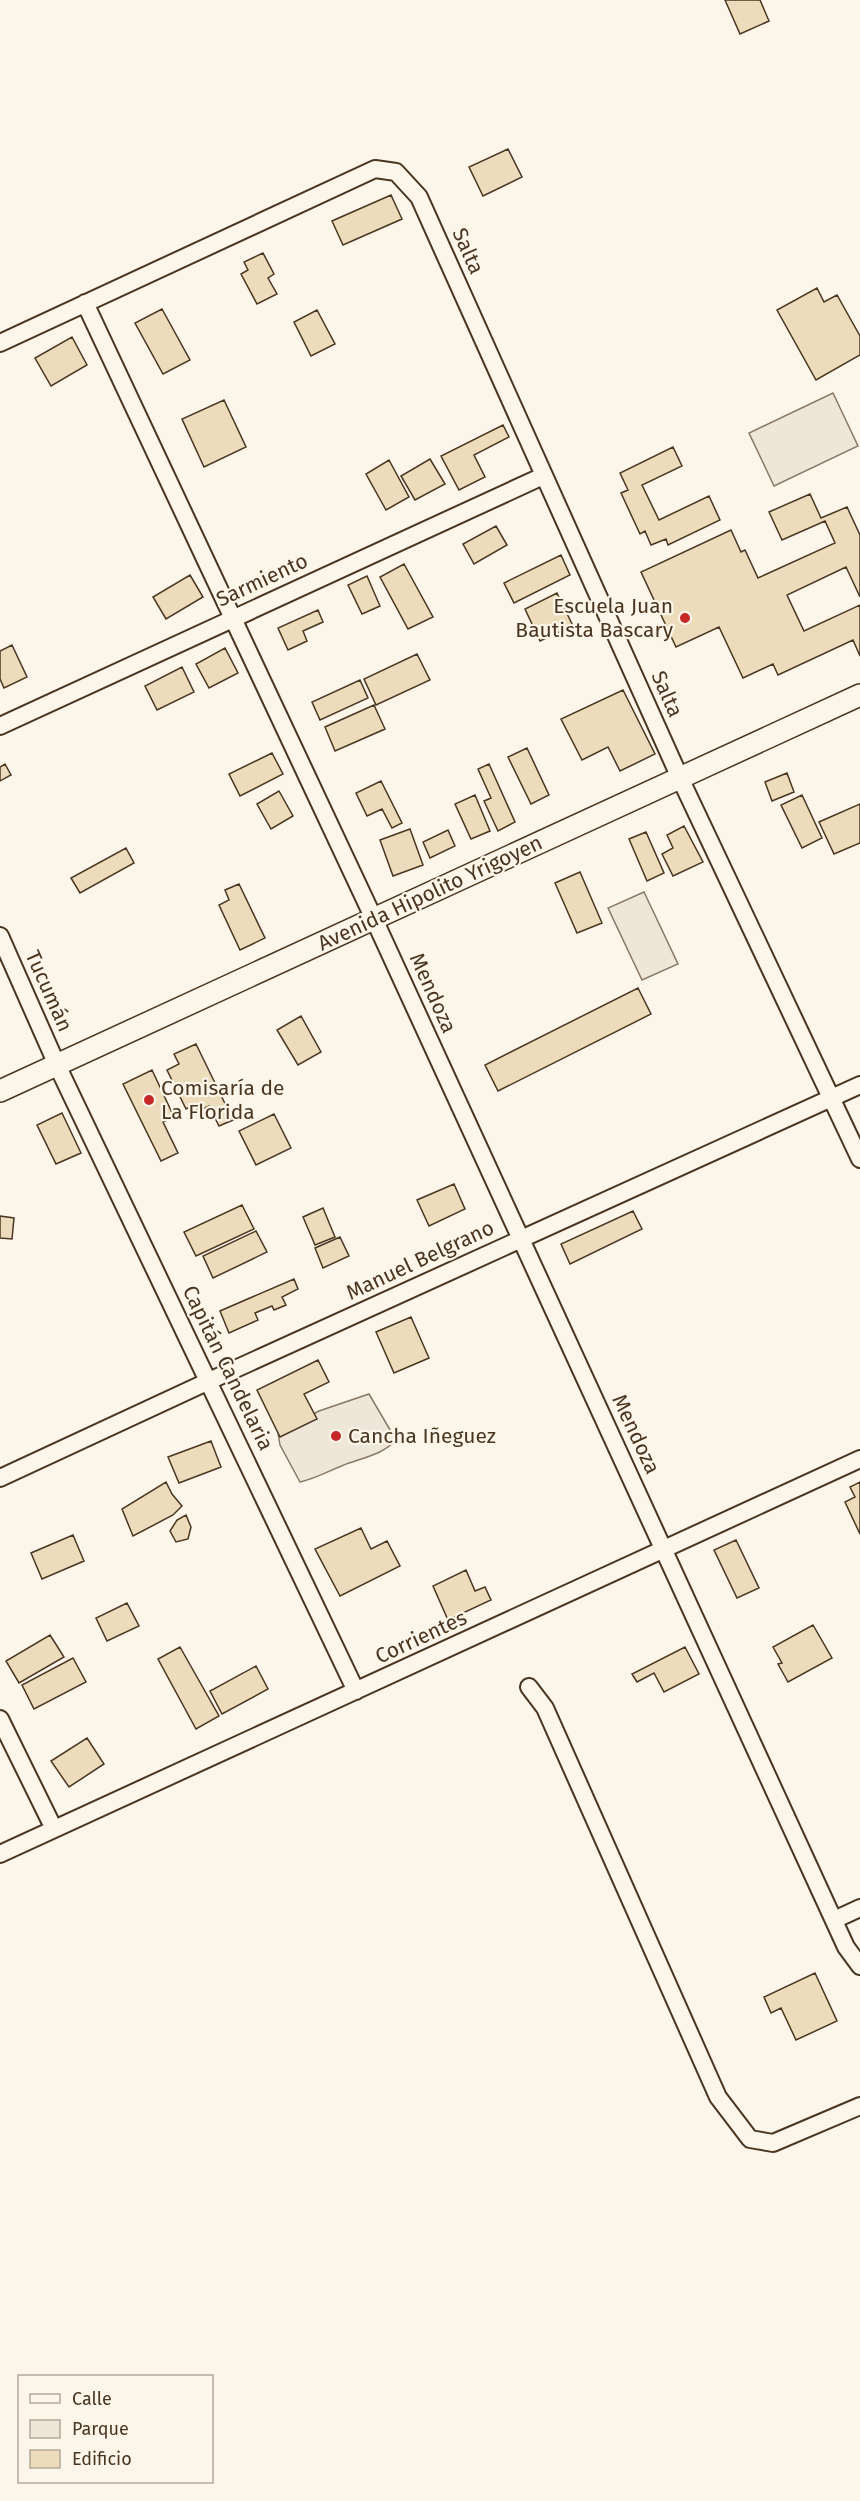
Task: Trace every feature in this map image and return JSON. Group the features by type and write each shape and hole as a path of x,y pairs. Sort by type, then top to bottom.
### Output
{"street":[{"name":"Salta","path":"85,303 375,169 396,172 419,197 680,778 860,1158"},
{"path":"0,343 85,303"},
{"name":"Mendoza","path":"85,303 374,919 846,1947 860,1966"},
{"name":"Sarmiento","path":"0,726 543,476"},
{"name":"Avenida Hipolito Yrigoyen","path":"0,1091 860,695"},
{"name":"Tucumán","path":"0,936 57,1065"},
{"name":"Capitán Candelaria","path":"57,1065 356,1691"},
{"name":"Manuel Belgrano","path":"0,1478 860,1085"},
{"name":"Corrientes","path":"0,1854 860,1459"},
{"path":"529,1687 544,1708 718,2097 750,2139 773,2143 860,2106"},
{"path":"0,1719 54,1829"},
{"path":"834,1920 860,1908"}],"green space":[{"path":"833,393 858,446 774,486 749,433"},
{"path":"644,892 678,964 642,980 608,908"},
{"name":"Cancha Iñeguez","path":"369,1394 396,1440 386,1449 300,1482 280,1445 278,1433 319,1411"}],"building":[{"path":"725,0 760,0 769,21 740,34"},
{"path":"508,149 522,177 483,196 469,167"},
{"path":"391,195 402,219 343,245 332,221"},
{"path":"263,253 274,274 268,278 277,294 257,304 241,274 248,270 244,262"},
{"path":"817,288 824,302 837,295 860,336 860,355 816,380 777,310"},
{"path":"162,309 190,360 163,374 135,323"},
{"path":"317,310 335,344 311,356 294,322"},
{"path":"72,337 87,365 51,386 35,358"},
{"path":"224,400 246,447 204,467 182,419"},
{"path":"503,425 509,437 474,455 485,477 459,490 441,456"},
{"path":"673,447 682,466 642,485 659,520 709,496 720,520 668,545 666,539 651,545 645,531 640,534 621,493 628,490 620,473"},
{"path":"430,459 445,484 415,500 401,476"},
{"path":"389,460 409,497 386,510 366,474"},
{"path":"810,494 821,518 847,507 860,535 860,597 846,567 787,595 804,631 860,605 860,656 853,640 778,675 773,664 743,678 719,627 676,647 641,572 731,530 741,552 745,550 758,578 835,543 825,521 782,540 769,512"},
{"path":"496,526 507,545 474,564 463,544"},
{"path":"561,555 570,575 514,603 504,583"},
{"path":"404,564 433,617 408,629 380,577"},
{"path":"190,575 203,597 166,619 153,597"},
{"path":"367,576 380,606 362,614 348,585"},
{"path":"557,593 573,626 540,641 525,609"},
{"path":"318,610 323,622 303,631 307,641 288,650 278,628"},
{"path":"12,645 27,677 4,688 0,679 0,651"},
{"path":"225,648 238,673 209,688 196,664"},
{"path":"417,654 430,680 376,705 364,679"},
{"path":"182,667 194,692 157,710 145,686"},
{"path":"360,680 368,698 320,720 312,702"},
{"path":"623,690 655,754 620,771 608,747 582,760 561,719"},
{"path":"374,705 385,729 335,751 325,727"},
{"path":"527,748 549,795 531,804 508,757"},
{"path":"272,753 283,774 240,796 229,774"},
{"path":"5,764 11,775 0,781 0,767"},
{"path":"489,764 515,822 498,831 484,801 491,798 478,769"},
{"path":"787,773 794,792 772,801 765,782"},
{"path":"381,781 402,823 392,828 382,809 367,816 356,793"},
{"path":"279,791 293,816 271,829 257,804"},
{"path":"475,795 490,831 471,839 455,804"},
{"path":"802,795 822,838 802,848 781,805"},
{"path":"860,804 860,843 834,854 819,822"},
{"path":"684,826 703,862 673,876 662,854 673,848 667,835"},
{"path":"410,829 423,865 393,876 380,840"},
{"path":"448,830 455,846 430,858 423,842"},
{"path":"646,832 664,873 647,881 629,839"},
{"path":"126,848 134,863 80,893 71,878"},
{"path":"580,872 602,923 577,933 555,883"},
{"path":"239,884 265,938 240,950 219,905 229,900 225,890"},
{"path":"638,988 651,1014 498,1091 485,1065"},
{"path":"301,1016 321,1052 298,1065 277,1030"},
{"path":"196,1044 233,1120 219,1126 209,1106 198,1111 195,1104 186,1109 167,1070 179,1064 174,1054"},
{"name":"Comisaría de La Florida","path":"152,1070 174,1117 163,1122 178,1153 161,1161 123,1084"},
{"path":"62,1113 81,1153 56,1164 37,1125"},
{"path":"274,1114 291,1148 256,1165 239,1131"},
{"path":"454,1184 465,1209 429,1226 417,1200"},
{"path":"242,1205 254,1229 196,1256 184,1232"},
{"path":"323,1208 335,1237 315,1245 303,1217"},
{"path":"633,1211 642,1229 570,1264 561,1244"},
{"path":"0,1216 14,1218 12,1239 0,1238"},
{"path":"256,1231 267,1252 213,1278 203,1256"},
{"path":"340,1237 349,1256 323,1268 315,1248"},
{"path":"294,1279 298,1289 282,1297 286,1305 274,1310 272,1306 255,1313 258,1320 229,1333 220,1311"},
{"path":"411,1317 429,1358 394,1373 376,1332"},
{"path":"318,1360 329,1382 304,1394 317,1419 280,1437 257,1390"},
{"path":"211,1441 221,1467 179,1483 168,1457"},
{"path":"166,1482 182,1506 173,1515 133,1536 122,1509"},
{"path":"860,1482 860,1534 845,1502 855,1497 850,1487"},
{"path":"186,1515 191,1527 188,1539 176,1542 170,1531 177,1520"},
{"path":"361,1528 371,1549 387,1541 400,1566 340,1596 315,1549"},
{"path":"73,1535 84,1561 42,1579 31,1553"},
{"path":"736,1540 759,1588 737,1598 714,1550"},
{"path":"466,1570 475,1591 485,1587 491,1600 448,1620 433,1586"},
{"path":"127,1603 139,1626 107,1641 96,1618"},
{"path":"813,1625 832,1658 788,1682 778,1664 782,1663 773,1647"},
{"path":"50,1635 64,1657 19,1683 6,1661"},
{"path":"180,1647 219,1716 196,1729 158,1659"},
{"path":"685,1647 699,1674 664,1692 654,1673 637,1682 632,1674"},
{"path":"73,1658 86,1682 34,1709 22,1685"},
{"path":"256,1666 268,1689 222,1714 210,1691"},
{"path":"87,1738 104,1764 69,1787 51,1761"},
{"path":"815,1973 837,2021 796,2040 781,2008 771,2013 764,1997"}],"place":[{"name":"Escuela Juan Bautista Bascary","path":"685,618"},
{"name":"Comisaría de La Florida","path":"149,1100"},
{"name":"Cancha Iñeguez","path":"336,1436"}]}
